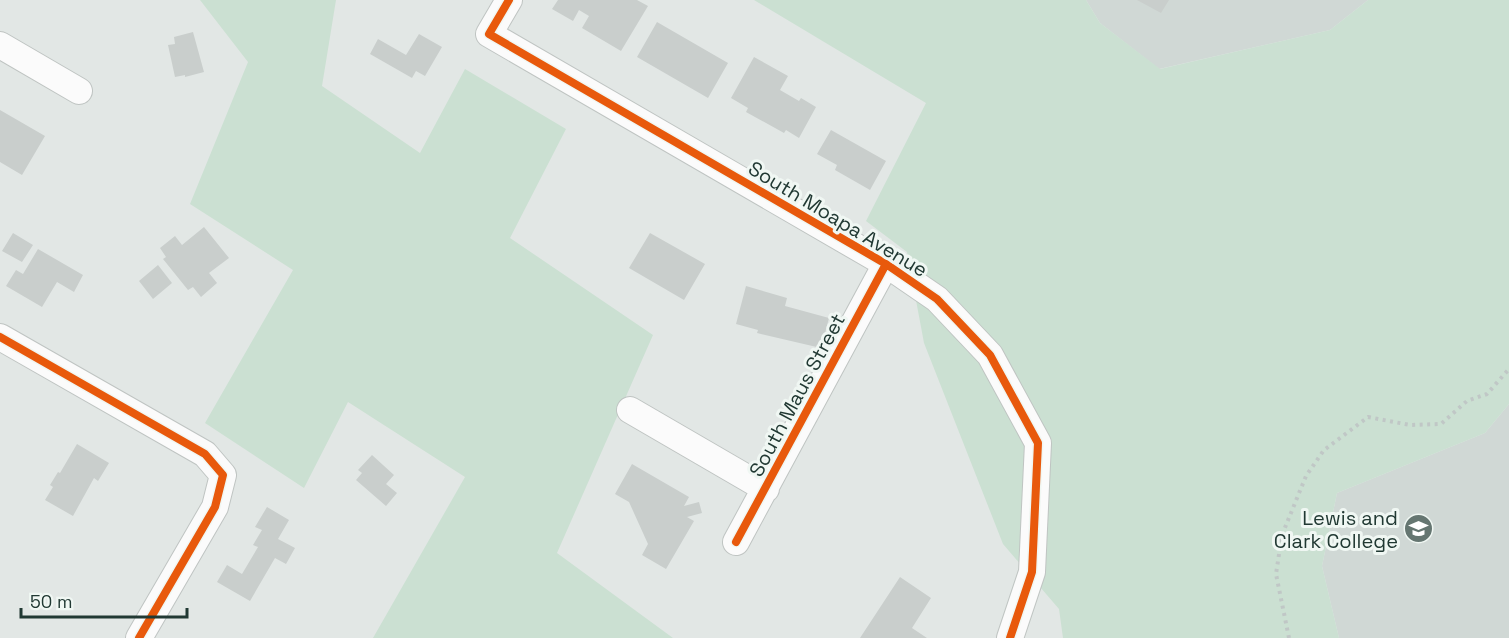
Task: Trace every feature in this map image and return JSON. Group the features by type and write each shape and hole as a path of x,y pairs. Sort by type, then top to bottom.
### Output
{"street":[{"name":"South Moapa Avenue","path":"509,0 489,34 886,264 937,299 990,355 1038,442 1032,572 1010,638"},
{"path":"0,45 79,91"},
{"name":"South Maus Street","path":"736,542 886,264"},
{"path":"0,337 205,454 223,475 215,507 139,638"},
{"path":"630,410 766,489"}],"path":[{"path":"1289,638 1276,574 1282,536 1306,476 1324,450 1368,417 1410,425 1441,424 1467,401 1487,394 1509,369"}],"shaded area":[{"path":"1086,0 1368,0 1330,30 1159,69 1100,23"},
{"name":"Lewis and Clark College","path":"1509,404 1509,638 1339,638 1322,566 1337,493 1485,433"}],"green space":[{"path":"200,0 336,0 322,86 420,153 465,69 566,129 510,238 653,335 557,553 673,638 373,638 465,477 348,402 304,488 205,423 293,270 190,204 248,62"},
{"path":"754,0 1086,0 1100,23 1160,69 1330,30 1368,0 1509,0 1509,404 1485,433 1337,493 1322,566 1339,638 1063,638 1059,609 1003,544 924,343 907,252 866,221 926,103"}],"building":[{"path":"558,0 637,0 648,6 621,51 582,28 589,16 579,10 573,21 552,9"},
{"path":"1137,0 1169,0 1161,13"},
{"path":"657,22 728,63 708,98 637,57"},
{"path":"193,32 204,72 175,77 168,45 175,44 174,37"},
{"path":"419,34 442,47 425,76 416,71 412,78 370,54 378,39 406,55"},
{"path":"754,57 788,76 780,90 799,101 801,98 816,107 799,138 786,130 784,133 746,112 748,108 731,98"},
{"path":"0,110 45,136 22,175 0,162"},
{"path":"831,130 886,161 870,190 835,170 837,165 817,154"},
{"path":"204,227 229,258 209,273 217,283 201,297 193,287 188,290 163,259 166,257 160,248 175,236 182,245"},
{"path":"13,233 33,245 22,262 2,251"},
{"path":"650,233 705,264 684,300 629,268"},
{"path":"38,249 83,275 74,292 57,282 42,307 6,286 16,270 23,274"},
{"path":"158,265 172,283 153,299 139,281"},
{"path":"746,286 787,298 785,306 829,318 821,348 757,333 758,330 736,324"},
{"path":"77,444 109,463 98,481 94,478 73,516 45,500 53,487 50,485"},
{"path":"372,455 394,475 386,484 397,493 386,506 356,480 362,473 358,470"},
{"path":"632,464 689,497 684,506 699,502 702,513 687,517 694,521 666,569 642,555 648,544 629,502 615,494"},
{"path":"267,507 289,520 278,539 295,548 286,564 275,558 250,601 217,582 227,565 242,574 258,547 253,545 262,530 255,527"},
{"path":"900,577 931,598 912,628 927,638 860,638"}],"cycle path":[{"path":"509,0 489,34 886,264 937,299 990,355 1038,443 1032,572 1010,638"},
{"path":"736,542 886,264"},
{"path":"0,337 205,454 223,475 215,507 139,638"}],"place":[{"name":"Lewis and Clark College","path":"1419,529"}]}
